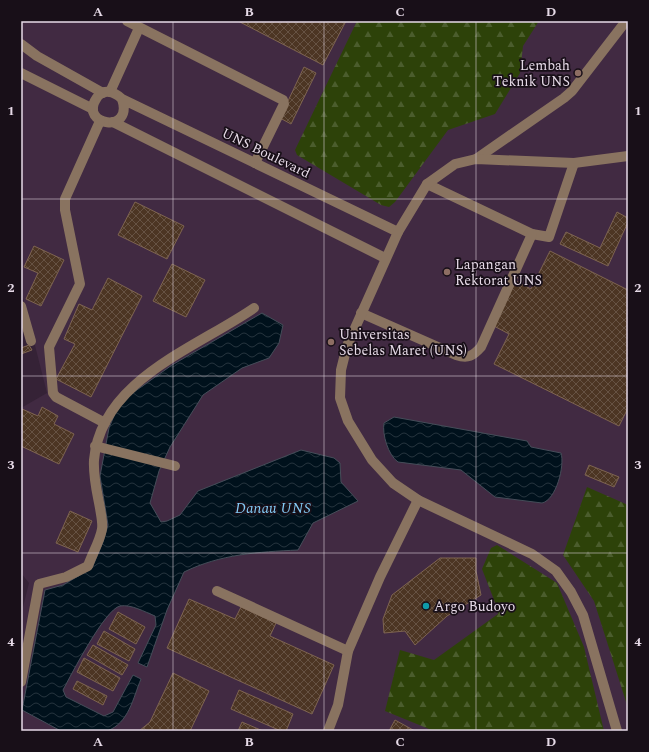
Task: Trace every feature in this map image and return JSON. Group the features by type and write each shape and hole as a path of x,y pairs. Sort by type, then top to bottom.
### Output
{"street":[{"path":"127,21 283,100 284,104 255,163"},
{"path":"476,159 572,91 626,21"},
{"path":"21,44 37,56 107,92 117,94 122,99 124,106 123,113 120,119 107,123 100,121 95,116 93,109 94,102 97,96 107,92 139,28"},
{"path":"21,73 93,109"},
{"name":"UNS Boulevard","path":"122,99 398,232"},
{"path":"100,121 64,199 80,284 49,347 53,393 56,397 105,423"},
{"path":"113,122 385,258"},
{"path":"617,731 583,615 571,592 556,571 532,554 418,500 393,483 372,460 348,421 340,398 341,370 347,346 385,258 398,232 427,184 455,164 476,159 574,163 628,156"},
{"path":"427,184 532,234 546,237 551,234 574,163"},
{"path":"361,313 463,358 472,356 481,347 532,234"},
{"path":"21,306 31,341"},
{"path":"21,682 39,584 66,577 88,566 102,529 93,472 95,446 105,423 123,395 155,368 228,326 254,308"},
{"path":"95,446 175,466"},
{"path":"328,731 338,705 348,651 380,577 418,500"},
{"path":"216,591 348,651"}],"shaded area":[{"name":"Universitas Sebelas Maret (UNS)","path":"21,21 628,21 628,731 21,731 21,615 29,583 21,573 21,408 47,393 21,290"}],"green space":[{"path":"357,21 539,21 523,46 520,73 495,114 448,130 395,202 389,207 381,205 297,155 295,150"},
{"path":"587,487 628,505 628,708 594,601 563,555"},
{"path":"497,545 557,583 584,647 604,731 434,731 385,711 400,650 434,660 498,614 498,610 482,569 491,548"}],"water":[{"name":"Danau UNS","path":"262,313 283,325 279,343 269,358 242,368 203,395 170,447 159,471 150,503 161,522 167,521 180,515 198,491 301,450 334,458 340,463 341,482 358,501 313,523 298,550 240,555 212,561 184,572 167,610 147,667 138,663 156,625 155,616 129,606 120,606 114,610 97,630 63,690 66,697 104,716 113,712 133,675 141,679 133,702 125,716 114,727 107,731 61,731 22,710 45,590 63,585 92,568 103,542 108,525 100,476 109,428 116,411 127,397 172,365"},
{"path":"394,417 527,441 531,447 561,453 562,466 558,482 551,496 547,501 542,503 495,497 461,470 398,462 394,459 386,444 384,433 384,423"}],"building":[{"path":"238,21 346,21 323,65"},
{"path":"304,67 316,73 291,124 280,118"},
{"path":"135,202 184,226 167,259 118,235"},
{"path":"617,212 628,218 628,222 608,266 560,244 566,232 600,248"},
{"path":"34,246 64,260 41,306 26,299 38,273 24,267"},
{"path":"550,251 628,290 628,408 619,426 494,364 509,334 494,326 516,281 531,289"},
{"path":"172,264 205,280 186,317 153,301"},
{"path":"108,278 142,296 91,397 56,379 75,344 64,339 79,304 92,310"},
{"path":"29,345 32,350 21,354 21,348"},
{"path":"42,407 58,416 54,424 74,434 59,464 21,446 22,409 38,416"},
{"path":"589,465 619,477 614,487 585,475"},
{"path":"70,511 92,521 78,552 56,543"},
{"name":"Argo Budoyo","path":"440,558 476,558 476,571 481,595 447,616 415,645 405,631 384,633 383,619 392,595"},
{"path":"189,599 235,619 241,607 276,623 270,636 334,665 312,714 167,648"},
{"path":"118,612 145,627 136,644 109,629"},
{"path":"104,631 135,649 129,661 97,644"},
{"path":"93,645 128,665 122,675 87,655"},
{"path":"84,658 120,678 113,691 77,672"},
{"path":"173,673 209,691 190,731 139,731 150,722"},
{"path":"77,681 107,696 103,705 73,689"},
{"path":"239,690 293,714 286,731 281,731 231,709"},
{"path":"395,720 415,731 389,731"},
{"path":"242,722 263,731 238,731"}],"place":[{"name":"Lembah Teknik UNS","path":"578,73"},
{"name":"Lapangan Rektorat UNS","path":"447,272"},
{"name":"Universitas Sebelas Maret (UNS)","path":"331,342"},
{"name":"Argo Budoyo","path":"426,606"}]}
